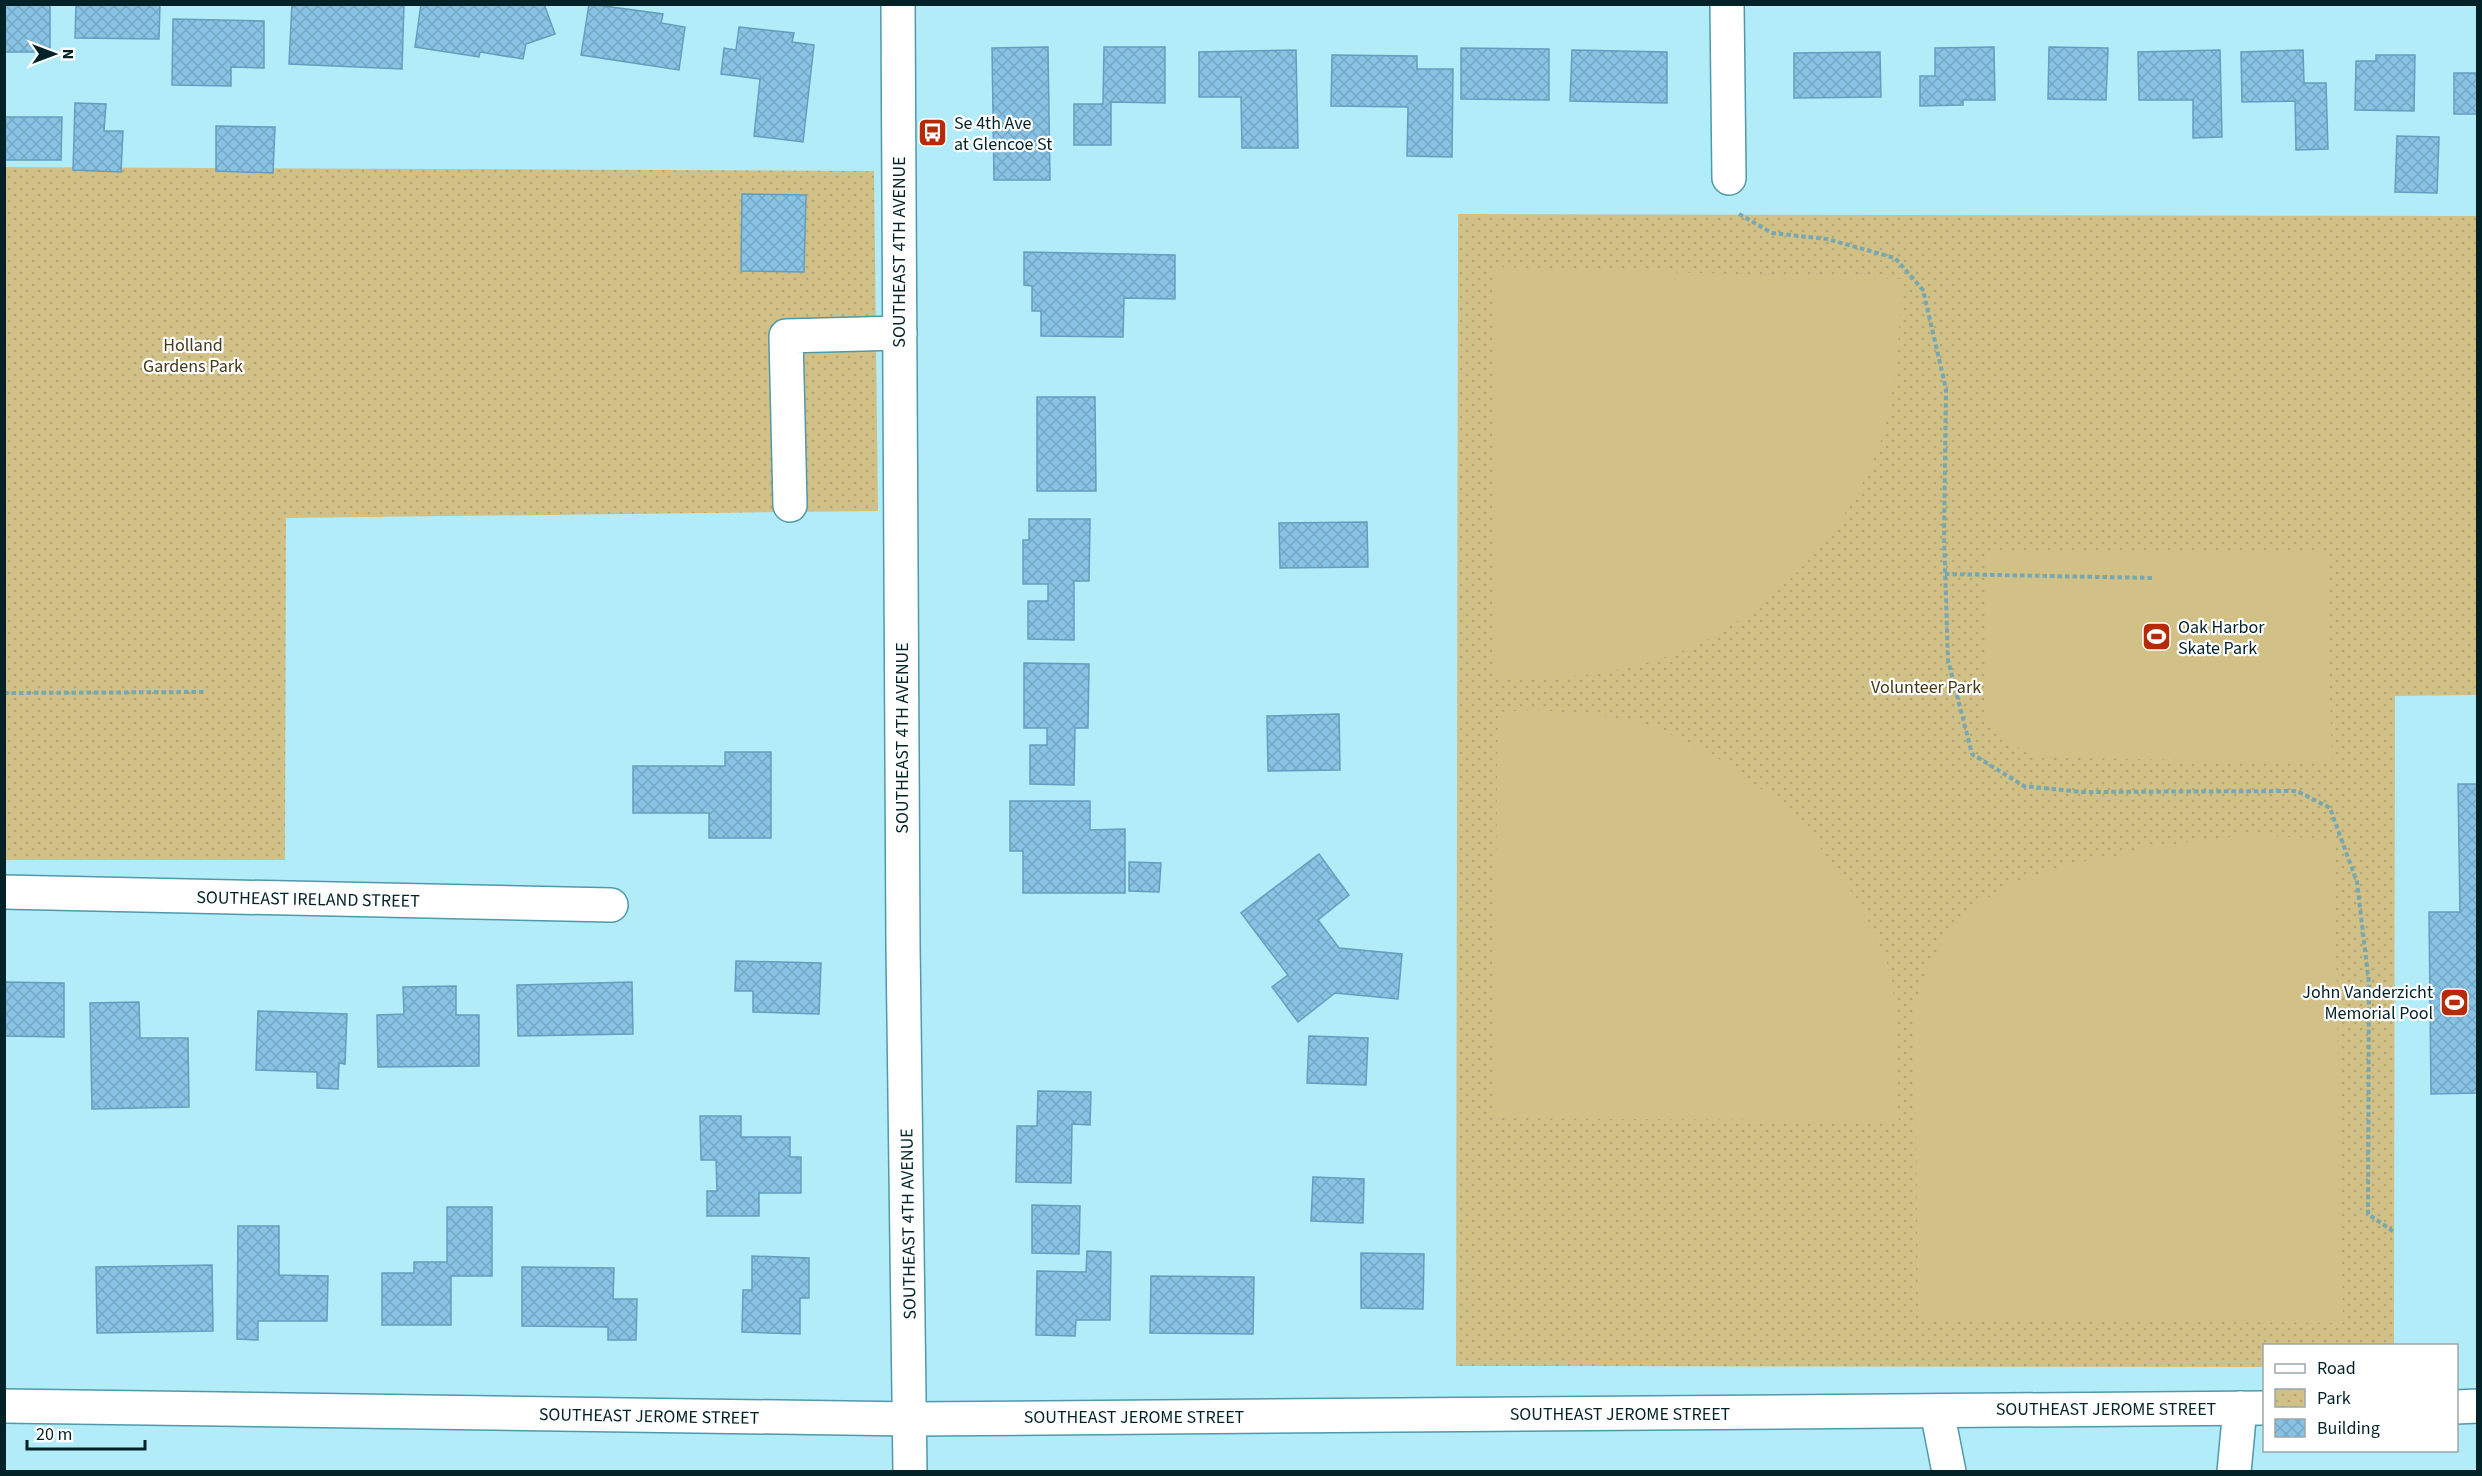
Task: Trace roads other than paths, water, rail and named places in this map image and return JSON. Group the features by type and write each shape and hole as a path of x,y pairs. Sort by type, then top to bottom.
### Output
{"street":[{"name":"SOUTHEAST 4TH AVENUE","path":"898,4 903,945 910,1472"},
{"path":"1727,4 1729,178"},
{"path":"790,505 786,336 900,333"},
{"name":"SOUTHEAST IRELAND STREET","path":"4,892 611,905"},
{"path":"2458,1407 2478,1406"},
{"name":"SOUTHEAST JEROME STREET","path":"4,1407 911,1419 2252,1408"},
{"path":"2234,1472 2252,1408"},
{"path":"1937,1411 1948,1472"}],"place":[{"name":"Se 4th Ave at Glencoe St","path":"933,133"},
{"name":"Oak Harbor Skate Park","path":"2157,637"},
{"name":"John Vanderzicht Memorial Pool","path":"2454,1002"}],"park label":[{"name":"Holland Gardens Park","path":"193,355"},
{"name":"Volunteer Park","path":"1926,687"}]}
